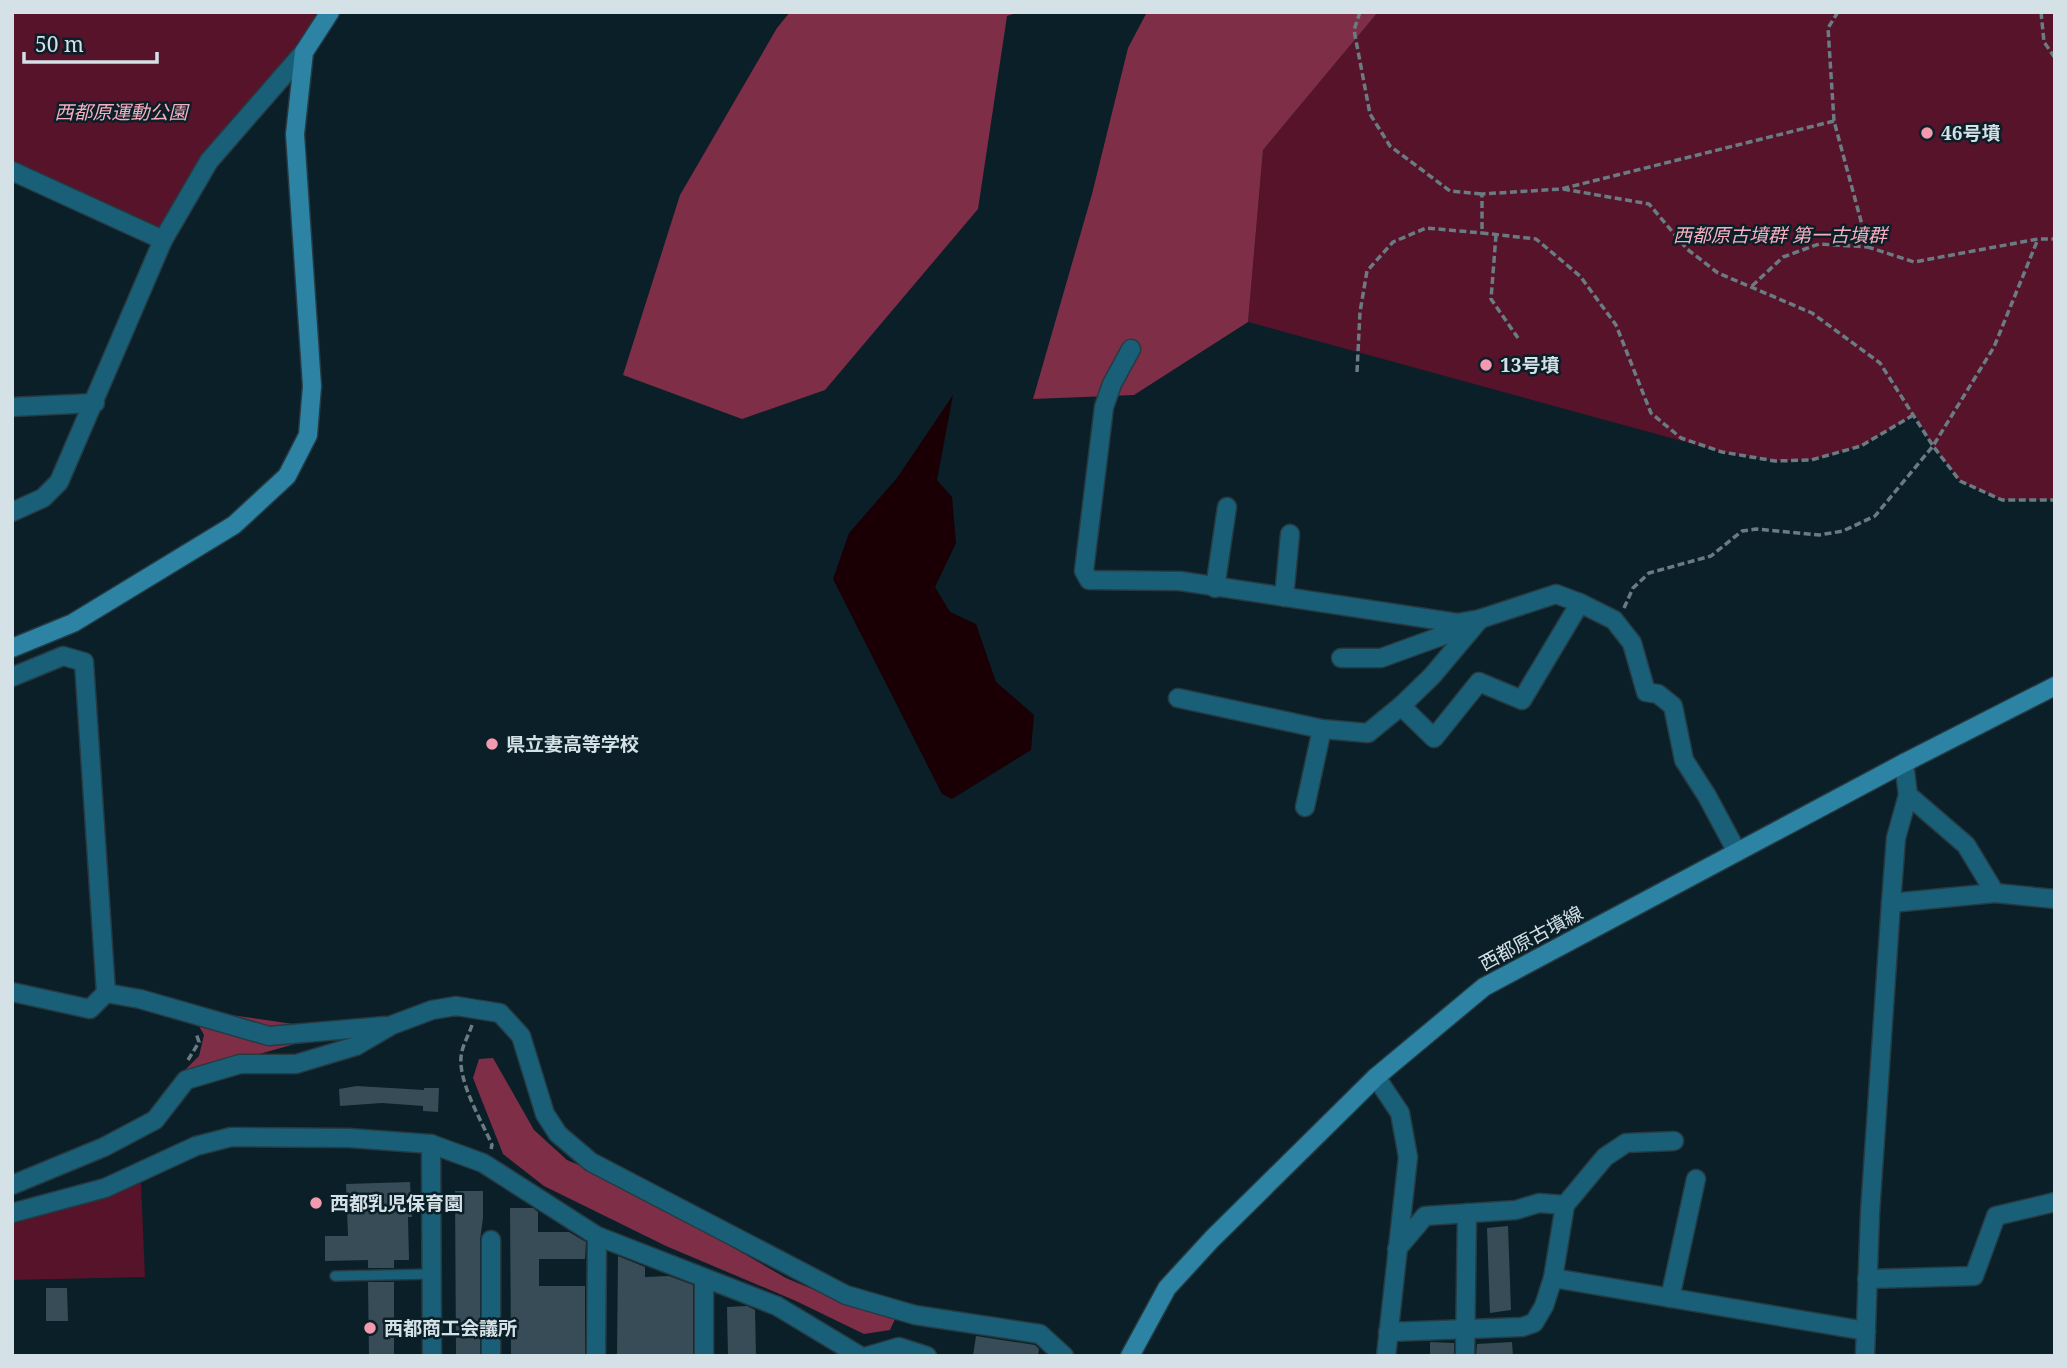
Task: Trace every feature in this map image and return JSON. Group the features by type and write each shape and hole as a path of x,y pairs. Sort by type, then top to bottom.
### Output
{"main road":[{"path":"12,648 73,623 234,525 287,476 307,435 312,386 295,134 303,52 330,12"},
{"name":"西都原古墳線","path":"1129,1356 1167,1288 1212,1239 1376,1077 1484,987 1904,763 2055,687"}],"street":[{"path":"12,512 43,498 60,482 163,240 209,161 303,52"},
{"path":"12,171 163,240"},
{"path":"1131,349 1112,384 1104,407 1084,571 1089,580 1180,581 1457,623 1480,620 1556,594 1580,603 1614,620 1632,643 1646,692 1658,694 1673,706 1684,760 1737,852"},
{"path":"12,407 95,403"},
{"path":"1215,588 1227,507"},
{"path":"1284,597 1290,534"},
{"path":"1401,706 1434,738 1479,681 1522,700 1580,603"},
{"path":"1178,698 1322,729 1368,733 1432,676 1480,620"},
{"path":"1341,658 1381,659 1450,633 1457,623"},
{"path":"12,677 64,656 84,662 107,993"},
{"path":"1306,807 1322,729"},
{"path":"1865,1356 1867,1279 1891,902 1896,838 1908,795 1904,763"},
{"path":"1908,795 1966,845 1995,893"},
{"path":"1891,902 1995,893 2055,899"},
{"path":"12,992 90,1009 107,993"},
{"path":"107,993 140,999 269,1036 392,1025"},
{"path":"12,1185 104,1147 155,1120 186,1080 240,1064 296,1064 356,1046 392,1025 432,1010 456,1006 500,1013 521,1037 545,1114 558,1134 591,1162 846,1295 915,1315 1040,1334 1064,1356"},
{"path":"1376,1077 1400,1113 1408,1157 1386,1356"},
{"path":"12,1213 105,1188 196,1146 231,1137 349,1138 431,1144 483,1163 597,1236 777,1306 860,1356"},
{"path":"1388,1332 1522,1327 1534,1323 1544,1306 1553,1278 1565,1205 1605,1157 1626,1143 1674,1141"},
{"path":"431,1144 432,1356"},
{"path":"1670,1298 1696,1179"},
{"path":"1867,1279 1974,1276 1996,1216 2055,1202"},
{"path":"1396,1250 1425,1216 1516,1210 1539,1203 1565,1205"},
{"path":"1465,1356 1467,1213"},
{"path":"596,1356 597,1236"},
{"path":"491,1240 491,1356"},
{"path":"704,1278 704,1356"},
{"path":"1553,1278 1866,1331"},
{"path":"868,1356 898,1347 927,1356"}],"lane":[{"path":"335,1276 432,1274"}],"path":[{"path":"1360,12 1354,30 1370,114 1390,146 1450,191 1482,194 1561,189 1835,121"},
{"path":"1838,12 1828,28 1835,121 1868,247"},
{"path":"1986,12 2022,12"},
{"path":"2041,12 2044,42 2055,58"},
{"path":"1561,189 1649,204 1687,249 1718,273 1812,313 1880,363 1933,446 1960,481 2002,500 2055,500"},
{"path":"1482,194 1482,233"},
{"path":"1356,372 1360,312 1367,271 1393,242 1426,228 1536,239 1580,276 1616,325 1651,413 1681,438 1722,452 1775,461 1811,460 1861,446 1915,414"},
{"path":"1496,235 1491,299 1517,338"},
{"path":"1752,286 1783,257 1819,244 1868,247 1914,262 2038,239 2055,239"},
{"path":"1614,620 1628,602 1633,588 1649,573 1711,556 1742,531 1756,529 1819,535 1843,531 1875,516 1933,446 1994,348 2038,239"},
{"path":"478,1010 461,1051 461,1063 464,1083 492,1145 483,1163"},
{"path":"181,1066 190,1059 199,1042 195,1028"}],"green space":[{"name":"西都原運動公園","path":"12,12 330,12 209,161 163,240 12,171"},
{"name":"西都原古墳群 第一古墳群","path":"1378,12 2055,12 2055,500 2002,500 1960,481 1933,446 1915,415 1861,446 1811,460 1775,461 1722,452 1248,322 1263,150"},
{"path":"141,1183 145,1277 12,1280 12,1223"}],"shaded area":[{"path":"790,12 1020,12 1007,16 978,209 825,390 742,419 623,375 680,195 777,28"},
{"path":"1147,12 1378,12 1263,150 1248,322 1134,395 1033,399 1092,194 1128,48"},
{"path":"953,395 937,480 952,497 956,543 935,587 950,612 976,624 996,682 1034,715 1031,750 952,799 942,794 833,579 849,533 897,478"},
{"path":"184,1008 327,1029 295,1044 178,1077 199,1056 204,1035 195,1019"},
{"path":"493,1058 534,1130 567,1160 621,1183 786,1278 855,1307 896,1317 890,1330 864,1334 796,1301 666,1246 544,1186 503,1154 473,1078 479,1059"}],"building":[{"path":"357,1086 424,1090 439,1088 438,1112 423,1111 423,1106 382,1103 340,1106 339,1089"},
{"path":"410,1182 412,1217 408,1217 409,1260 394,1260 394,1268 368,1268 368,1260 325,1261 325,1236 348,1236 346,1184"},
{"path":"455,1191 483,1191 480,1240 480,1356 456,1356"},
{"path":"510,1208 533,1208 538,1212 538,1232 569,1232 586,1242 585,1259 539,1259 539,1286 585,1286 585,1356 511,1356"},
{"path":"1508,1226 1511,1310 1490,1313 1487,1228"},
{"path":"618,1256 645,1267 645,1277 669,1276 693,1285 693,1354 617,1356"},
{"path":"368,1282 394,1282 394,1356 369,1356"},
{"path":"46,1288 67,1288 68,1321 46,1321"},
{"path":"747,1306 755,1310 756,1356 728,1356 727,1307"},
{"path":"976,1336 1035,1345 1039,1349 1038,1356 973,1356"},
{"path":"1430,1342 1454,1343 1454,1356 1430,1356"},
{"path":"1512,1342 1513,1356 1476,1356 1477,1344"}],"place":[{"name":"46号墳","path":"1927,133"},
{"name":"13号墳","path":"1486,365"},
{"name":"県立妻高等学校","path":"492,744"},
{"name":"西都乳児保育園","path":"316,1203"},
{"name":"西都商工会議所","path":"370,1328"}]}
